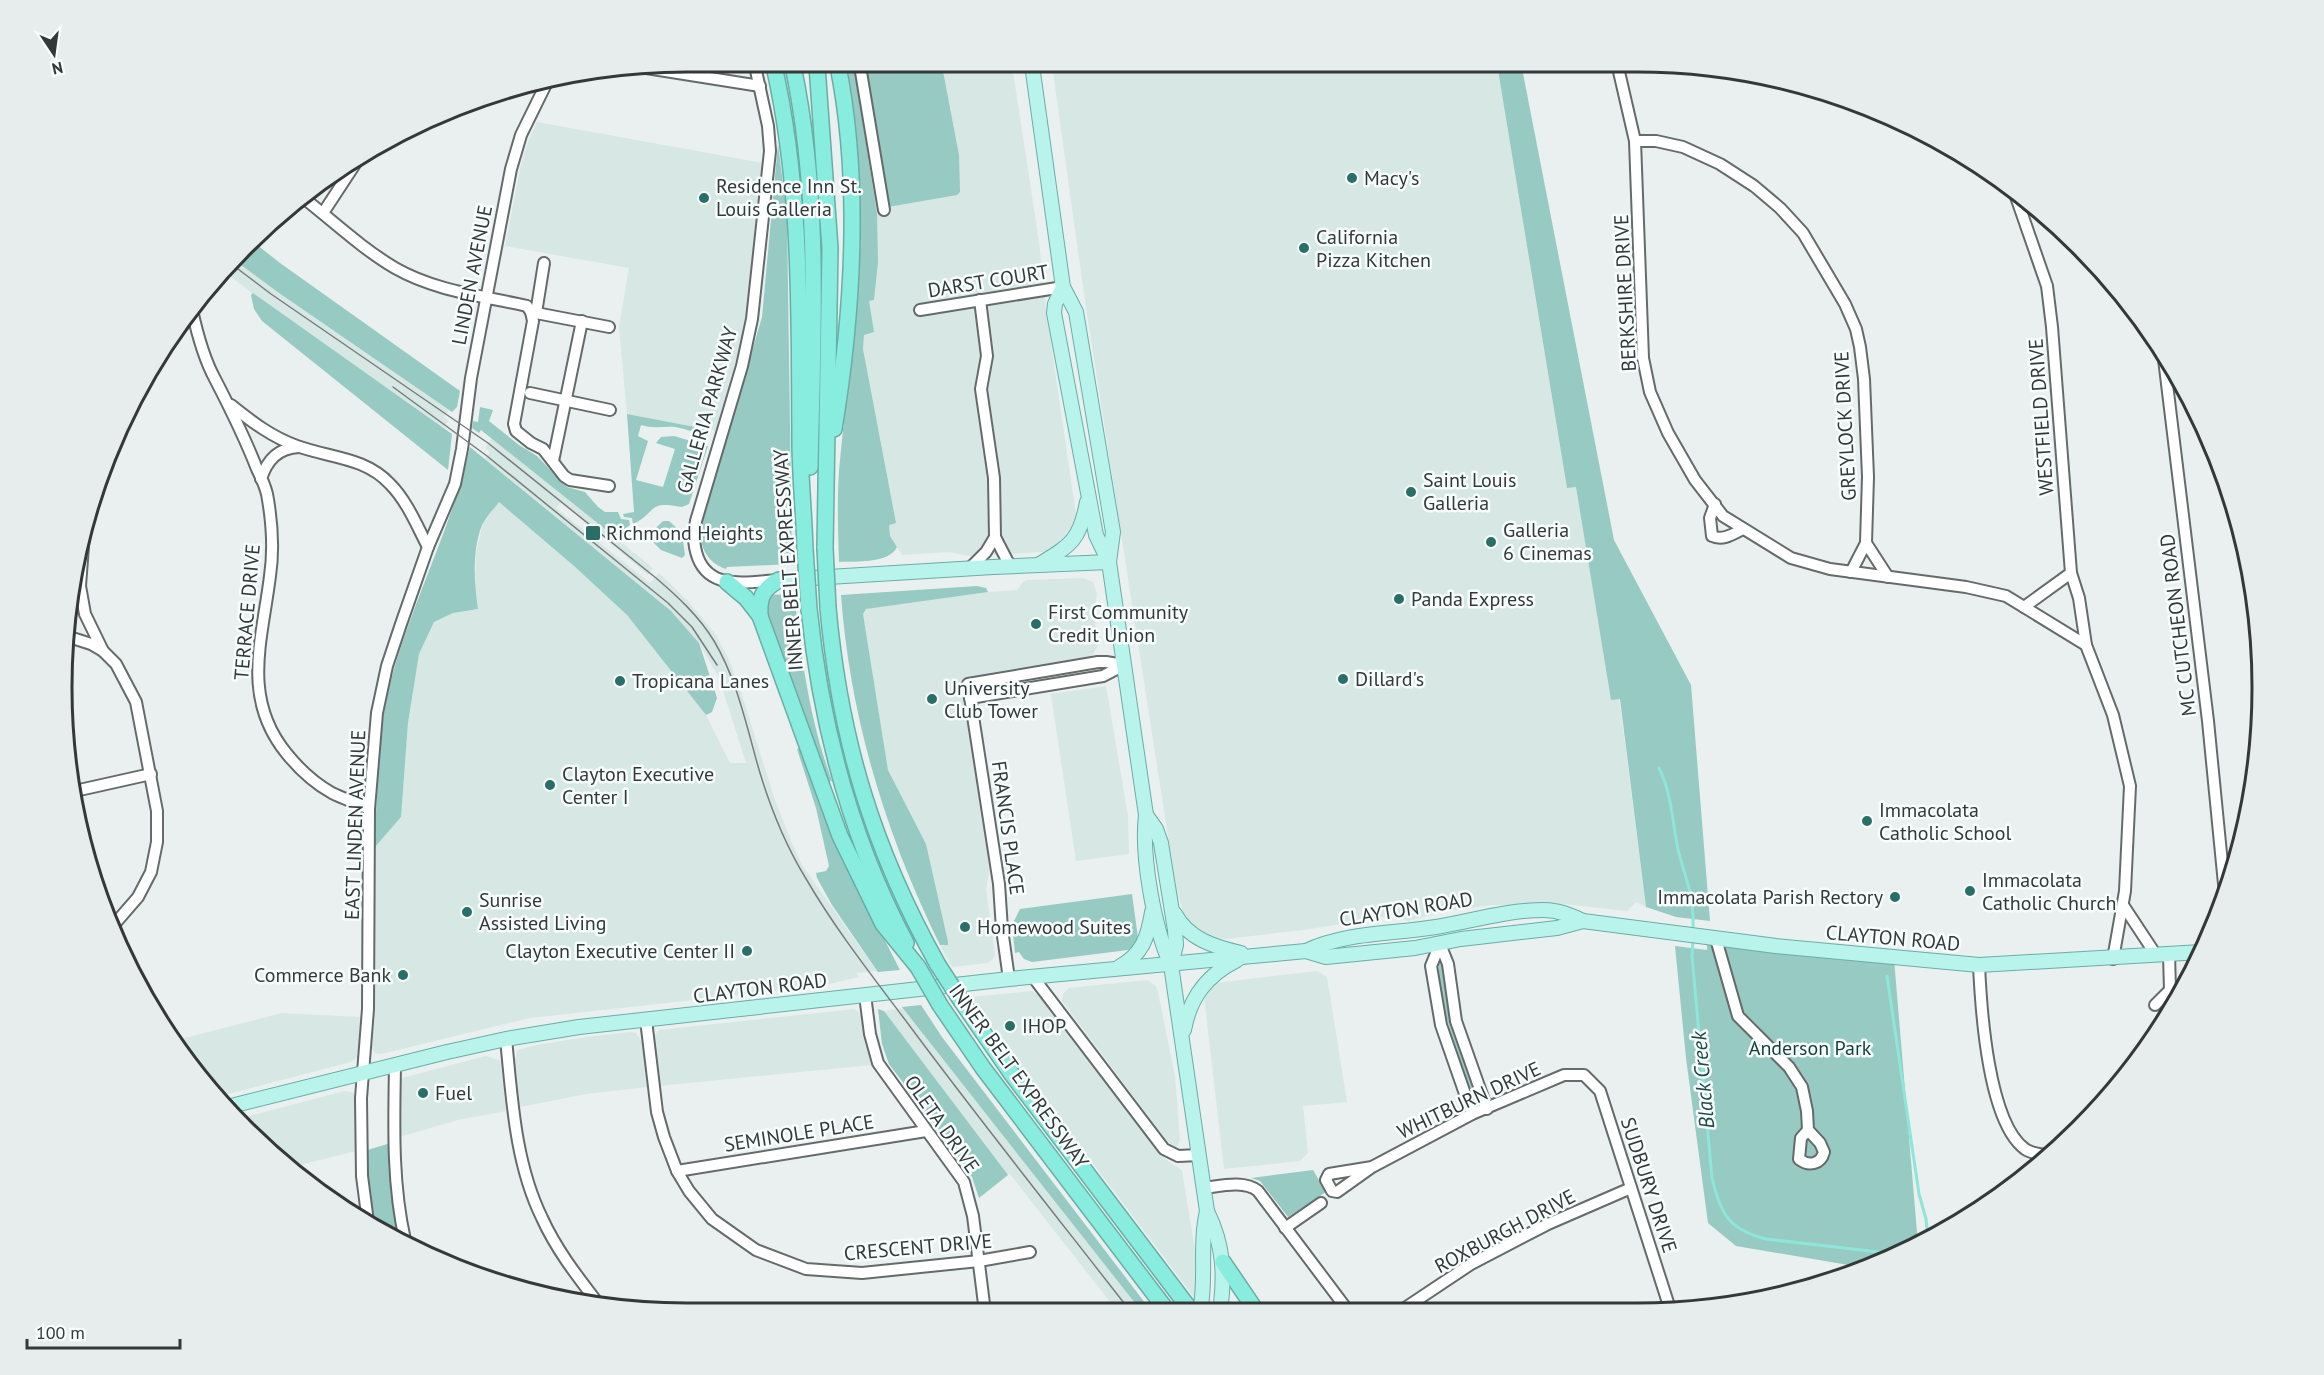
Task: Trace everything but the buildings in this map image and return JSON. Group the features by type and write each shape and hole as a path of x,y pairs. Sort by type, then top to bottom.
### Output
{"highway":[{"name":"INNER BELT EXPRESSWAY","path":"775,72 786,127 795,200 801,460 809,609 820,689 841,780 879,886 918,967 940,1005 983,1068 1161,1303"},
{"path":"794,72 807,148 814,251 810,470 805,530"},
{"path":"808,72 825,157"},
{"path":"818,72 825,157"},
{"path":"826,464 839,396 850,256 848,145 839,72"},
{"name":"INNER BELT EXPRESSWAY","path":"825,157 830,248 825,548 828,608 838,693 865,802 892,875 938,965 1011,1073 1189,1303"},
{"path":"760,616 760,598 766,588 779,580"},
{"path":"727,582 746,598 760,616 840,836 883,924 918,967"},
{"path":"1223,1262 1251,1303"}],"main road":[{"path":"1033,72 1063,287 1072,302 1078,322 1113,532 1109,562 1146,815 1144,847 1159,933 1171,965 1207,1211 1220,1242 1223,1262 1221,1303"},
{"path":"1063,287 1055,304 1054,313 1088,497 1098,542 1109,562"},
{"path":"1038,565 1069,546 1077,535 1084,517 1088,497"},
{"path":"779,580 1109,562"},
{"path":"1146,815 1156,829 1161,843 1176,945 1171,965"},
{"path":"1114,969 1134,958 1142,947 1150,926 1154,901"},
{"path":"1171,906 1179,922 1191,934 1204,942 1251,956"},
{"name":"CLAYTON ROAD","path":"236,1105 506,1039 579,1027 1033,976 1306,951 1325,942 1435,927 1492,915 1544,910 1560,911 1583,921 1712,939 1894,959 1979,965 2192,953"},
{"name":"CLAYTON ROAD","path":"1306,951 1326,957 1557,928 1583,921"},
{"path":"1182,1041 1188,1011 1202,986 1224,966 1251,956"},
{"path":"1197,1303 1204,1284 1204,1227 1207,1211"}],"street":[{"path":"674,72 760,86"},
{"name":"GALLERIA PARKWAY","path":"727,582 715,579 703,569 695,550 693,532 742,366 752,320 770,151 768,126 756,72"},
{"path":"861,72 884,210"},
{"name":"BERKSHIRE DRIVE","path":"1619,72 1635,141 1643,358 1650,392 1668,433 1688,468 1723,516 1791,558 1851,572 1966,586 2006,596 2086,645"},
{"name":"LINDEN AVENUE","path":"455,484 471,378 511,169 521,135 543,89"},
{"name":"GREYLOCK DRIVE","path":"1635,141 1656,141 1683,147 1720,164 1754,186 1780,208 1803,233 1822,262 1856,329 1864,379 1868,477 1866,543 1851,572"},
{"path":"323,213 348,175"},
{"path":"309,202 369,251 396,269 446,288 527,306 534,313 609,327"},
{"name":"WESTFIELD DRIVE","path":"2019,206 2047,286 2071,573 2079,598 2086,645"},
{"path":"544,263 514,424 516,431 543,449 564,476 570,480 609,486"},
{"name":"DARST COURT","path":"920,310 1063,287"},
{"path":"980,300 987,356 981,389 994,478 995,537 1000,551 1010,566"},
{"name":"TERRACE DRIVE","path":"194,320 200,344 266,492 273,550 257,669 259,697 267,722 283,748 303,773 332,792 369,808"},
{"path":"553,461 582,321"},
{"name":"MC CUTCHEON ROAD","path":"2166,373 2208,721 2223,873"},
{"path":"530,393 610,410"},
{"path":"228,403 277,438 299,447 349,459 372,469 389,482 401,498 428,547"},
{"path":"261,479 268,462 278,452 289,447 299,447"},
{"name":"EAST LINDEN AVENUE","path":"367,1213 361,1152 361,1098 368,1009 369,808 378,713 387,666 428,547 455,484"},
{"path":"1715,504 1710,518 1712,536 1718,538 1730,536 1743,529"},
{"path":"970,568 986,552 995,537"},
{"path":"1866,543 1888,577"},
{"path":"2024,607 2033,598 2071,573"},
{"path":"727,582 779,580"},
{"path":"80,588 85,614 103,651"},
{"path":"74,639 103,651 116,664 136,702 157,811 157,842 152,872 138,897 118,920"},
{"path":"2086,645 2113,715 2130,786 2123,905 2114,959"},
{"name":"FRANCIS PLACE","path":"1009,979 999,884 968,684 1098,662 1124,665"},
{"path":"970,698 1102,676 1124,665"},
{"path":"81,790 151,774"},
{"path":"2123,905 2162,955 2173,990"},
{"path":"1712,939 1738,1016 1789,1067 1802,1087 1808,1130"},
{"path":"1440,944 1448,964 1456,1021 1487,1108"},
{"path":"1440,944 1431,966 1440,1025 1472,1114"},
{"path":"1979,965 1990,1067 2006,1127 2026,1150 2038,1153"},
{"path":"1033,976 1164,1149 1178,1156 1199,1155"},
{"name":"OLETA DRIVE","path":"865,995 870,1034 878,1063 926,1131 957,1169 964,1182 973,1216 984,1303"},
{"path":"2154,1005 2170,996"},
{"name":"CRESCENT DRIVE","path":"646,1020 657,1112 677,1171 689,1191 712,1219 756,1250 806,1269 862,1273 978,1261 1030,1252"},
{"path":"506,1039 515,1125 531,1189 541,1217 558,1248 592,1295"},
{"path":"395,1065 394,1176 404,1234"},
{"name":"WHITBURN DRIVE","path":"1372,1167 1329,1174 1326,1180 1334,1193 1372,1167 1472,1114 1564,1076 1584,1076"},
{"name":"SUDBURY DRIVE","path":"1584,1076 1600,1091 1668,1302"},
{"name":"SEMINOLE PLACE","path":"677,1171 926,1131"},
{"path":"1204,1188 1241,1185 1254,1188 1264,1196 1285,1228 1342,1303"},
{"name":"ROXBURGH DRIVE","path":"1413,1303 1472,1264 1548,1224 1631,1188"},
{"path":"1285,1228 1321,1203"}],"shaded area":[{"path":"848,72 1013,72 1077,521 1070,536 1050,551 969,556 949,552 902,555 890,536 863,348 869,249 856,121"},
{"name":"Saint Louis Galleria","path":"1053,72 1498,72 1567,488 1576,487 1611,700 1619,698 1646,907 1636,902 1627,911 1564,904 1491,905 1442,912 1408,921 1395,915 1304,930 1225,939 1214,938 1191,924 1183,912 1176,888 1085,301"},
{"path":"537,122 763,163 745,327 717,431 627,414 619,327 629,268 505,246 521,165"},
{"path":"241,265 449,410 444,417 448,421 443,427 230,276"},
{"path":"492,438 653,568 648,575 561,502 556,508 650,583 659,573 689,602 716,635 740,689 774,797 802,865 877,971 856,973 859,977 820,986 530,1018 381,1054 375,1053 372,1049 370,1039 374,998 375,847 401,817 408,723 419,654 434,622 453,613 478,609 475,588 476,553 483,523 499,502 627,615 706,715 730,763 746,763 719,678 699,643 671,611 485,459 490,452 485,448"},
{"path":"1083,578 1093,582 1097,594 1094,613 1098,645 1093,654 1089,657 962,680 987,822 989,874 986,889 995,954 993,959 987,963 952,967 940,945 944,946 926,844 888,770 862,609 1017,590 1023,582 1028,580"},
{"path":"1106,686 1128,816 1129,854 1076,861 1051,694"},
{"path":"1317,971 1327,977 1347,1102 1303,1106 1308,1153 1300,1161 1224,1169 1204,996 1215,983"},
{"path":"1147,980 1157,988 1175,1076 1180,1140 1178,1146 1175,1147 1166,1140 1062,1001 1063,994 1069,988"},
{"path":"1032,991 1039,996 1157,1151 1182,1170 1197,1263 1194,1297 1029,1079 971,997"},
{"path":"903,1008 1135,1303 1111,1303 1010,1174 1008,1175 884,1011"},
{"path":"854,1009 862,1018 871,1065 659,1086 654,1036 659,1030"},
{"path":"282,1013 360,1017 358,1057 351,1062 226,1095 183,1039"},
{"path":"636,1033 643,1044 647,1087 586,1094 520,1107 514,1063 518,1050 586,1037"},
{"path":"486,1056 499,1060 501,1065 506,1111 458,1120 399,1137 400,1081 402,1078"},
{"path":"345,1091 354,1093 356,1098 356,1151 300,1165 246,1117"}],"green space":[{"path":"848,72 855,72 877,214 878,262 874,300 869,301 874,332 864,335 863,349 896,523 889,525 890,536 897,547 887,556 879,559 839,562 839,471 858,294 860,237 860,179"},
{"path":"867,72 943,72 959,155 960,192 957,195 888,207"},
{"path":"1498,72 1523,72 1614,540 1691,685 1710,921 1676,917 1646,907 1620,699 1611,700 1576,487 1567,488"},
{"path":"778,144 787,216 792,564 727,567 726,569 714,563 706,554 700,530 762,317"},
{"path":"259,246 460,391 457,407 452,412 241,265"},
{"path":"253,293 452,434 448,470 262,321 254,309 251,295"},
{"path":"480,407 493,410 489,421 537,456 567,487 585,492 598,507 605,512 618,512 621,519 629,520 630,525 615,537 481,430 479,433 472,428 473,421 478,422"},
{"path":"627,414 711,430 708,436 675,427 641,425 638,436 648,441 636,480 663,487 675,449 656,443 661,437 674,436 708,446 689,504 682,507 657,506 633,524 632,518 624,517 623,514 634,512"},
{"path":"470,447 671,611 699,643 717,698 712,712 706,715 627,615 499,502 482,525 477,545 475,577 478,609 453,613 434,622 419,654 408,723 401,817 375,847 379,757 388,691 403,641 454,503"},
{"path":"663,521 669,521 682,533 685,555 682,558 661,550 654,543 654,530"},
{"path":"977,586 986,588 988,592 866,609 863,614 888,770 926,844 948,942 948,945 940,945 903,861 874,775 853,686 841,595"},
{"path":"794,594 803,666 812,712 832,781 827,782 765,611 769,595"},
{"path":"800,748 839,851 900,970 878,972 832,905 817,878 816,873 826,871 829,866 816,808 797,749"},
{"path":"1132,894 1138,938 1136,944 1128,950 1032,962 1024,959 1019,952 1015,953 1012,925 1020,909"},
{"name":"Anderson Park","path":"1707,938 1894,959 1917,1236 1848,1265 1736,1246 1708,1223 1686,1058 1675,946 1707,950"},
{"path":"1440,962 1443,962 1477,1090 1474,1092 1470,1089 1466,1078 1443,1005 1438,972"},
{"path":"921,1005 942,1037 1145,1303 1135,1303 902,1007"},
{"path":"878,1009 884,1011 1008,1175 979,1198 972,1177 889,1064 882,1044"},
{"path":"394,1142 404,1234 367,1213 361,1152"},
{"path":"1313,1170 1326,1192 1288,1217 1260,1181 1251,1178"}],"waterway":[{"name":"Black Creek","path":"1659,768 1667,789 1679,854 1690,891 1693,931"},
{"name":"Black Creek","path":"1693,938 1692,956 1712,1178 1723,1210 1728,1218 1743,1231 1766,1239 1881,1252"},
{"path":"1887,976 1919,1194 1927,1230"}],"tram line":[{"path":"237,268 488,443 656,578 695,615 714,641 729,672 774,813 791,852 817,896 855,952 936,1061 1124,1303"},
{"path":"393,387 487,456 668,603 692,627 717,665"}],"place":[{"name":"Macy's","path":"1352,178"},
{"name":"Residence Inn St. Louis Galleria","path":"704,198"},
{"name":"California Pizza Kitchen","path":"1304,248"},
{"name":"Saint Louis Galleria","path":"1411,492"},
{"name":"Richmond Heights","path":"593,533"},
{"name":"Galleria 6 Cinemas","path":"1491,542"},
{"name":"Panda Express","path":"1399,599"},
{"name":"First Community Credit Union","path":"1036,624"},
{"name":"Dillard's","path":"1343,679"},
{"name":"Tropicana Lanes","path":"620,681"},
{"name":"University Club Tower","path":"932,699"},
{"name":"Clayton Executive Center I","path":"550,785"},
{"name":"Immacolata Catholic School","path":"1867,821"},
{"name":"Immacolata Catholic Church","path":"1970,891"},
{"name":"Immacolata Parish Rectory","path":"1895,897"},
{"name":"Sunrise Assisted Living","path":"467,912"},
{"name":"Homewood Suites","path":"965,927"},
{"name":"Clayton Executive Center II","path":"747,951"},
{"name":"Commerce Bank","path":"403,975"},
{"name":"IHOP","path":"1010,1026"},
{"name":"Fuel","path":"423,1093"}]}
